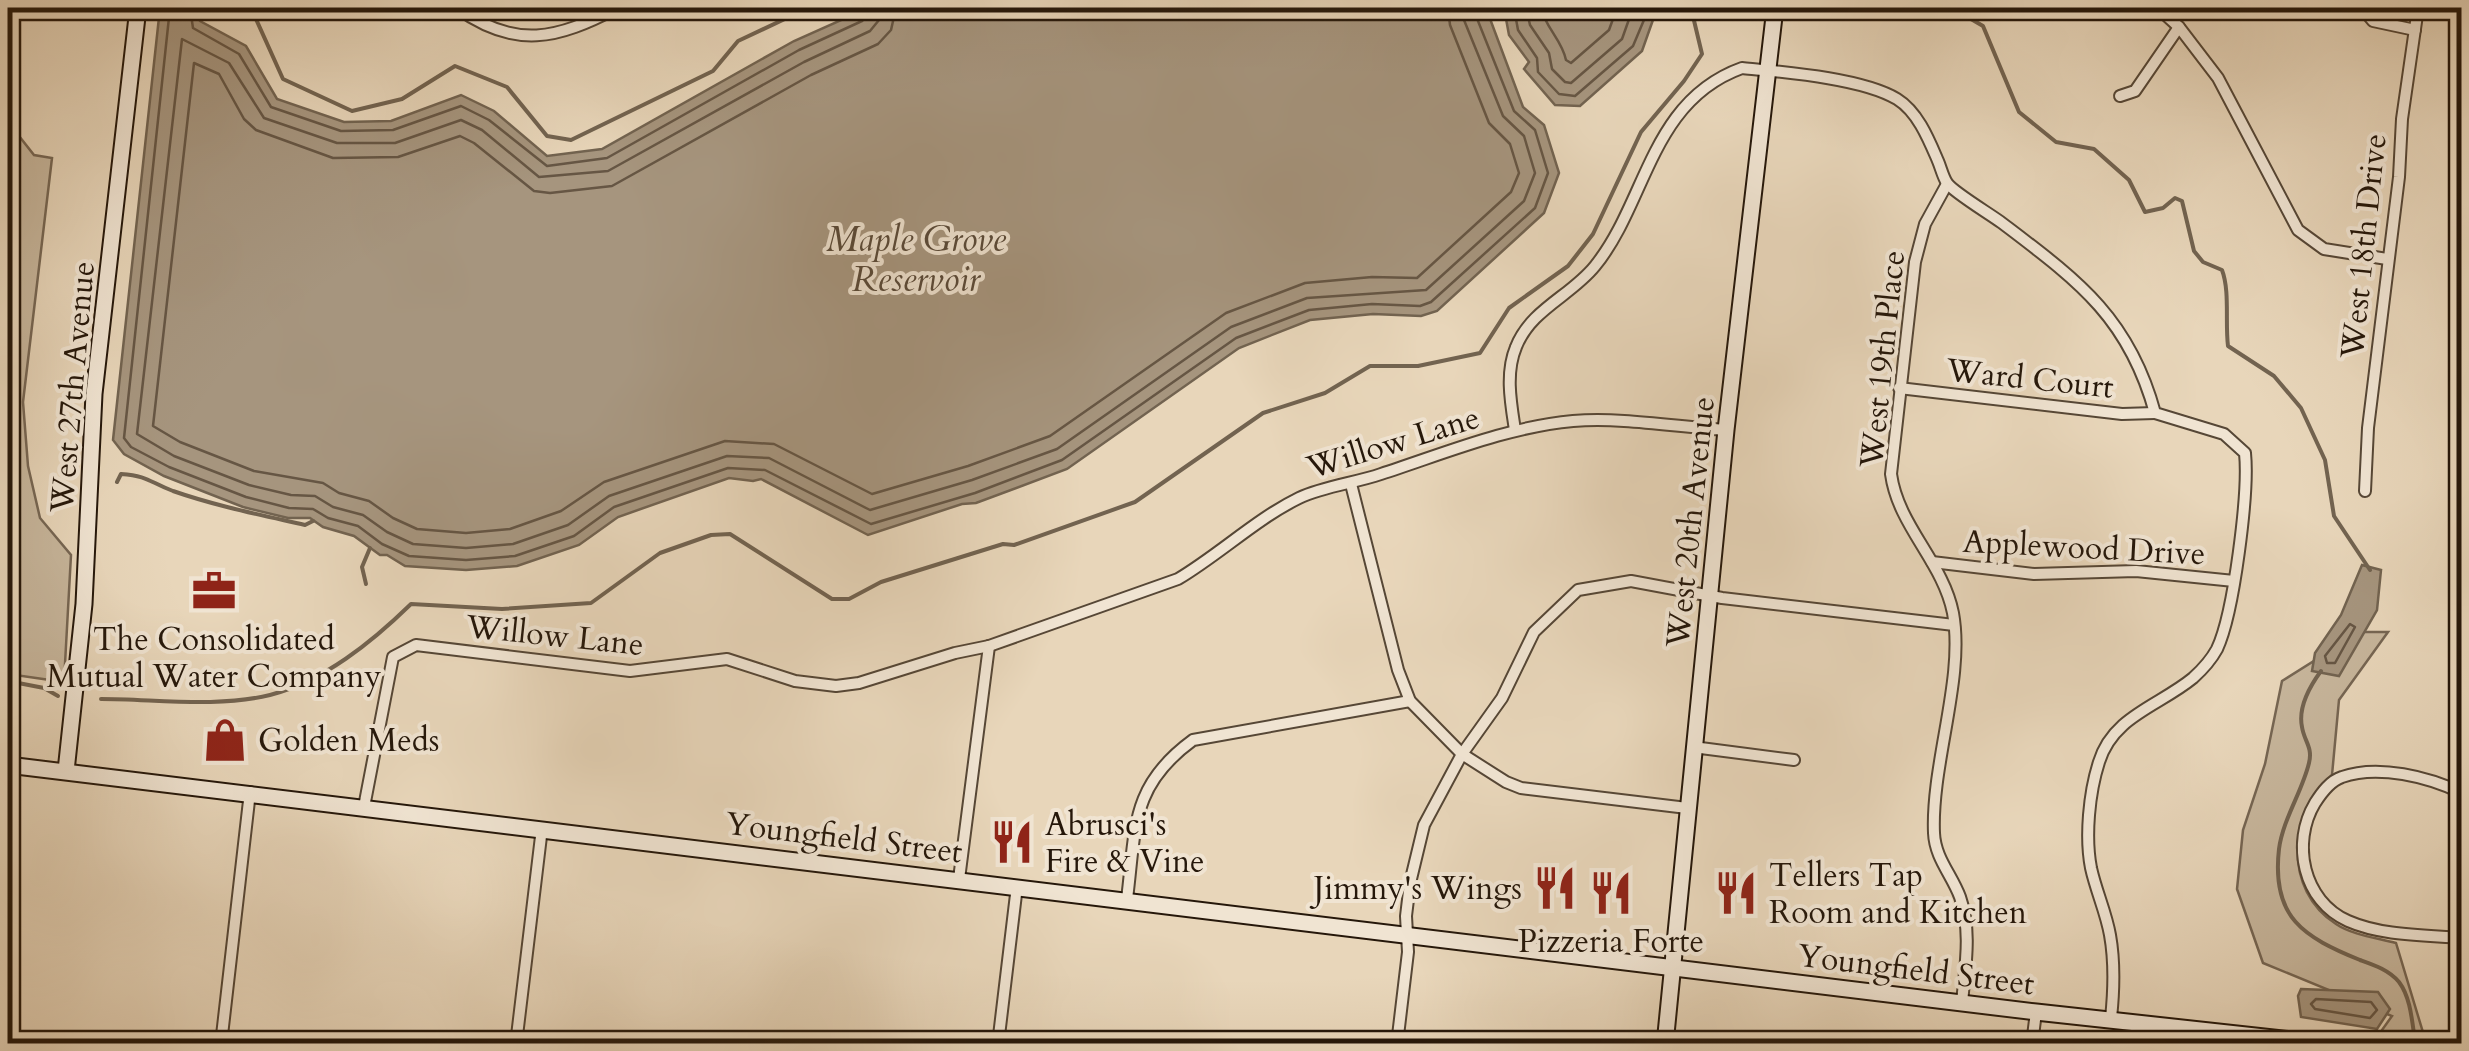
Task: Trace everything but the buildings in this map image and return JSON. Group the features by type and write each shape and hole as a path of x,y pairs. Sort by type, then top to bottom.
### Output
{"street":[{"name":"West 27th Avenue","path":"66,771 84,604 94,394 138,8"},
{"path":"457,8 484,25 512,33 547,36 576,29 617,8"},
{"name":"West 20th Avenue","path":"1665,1044 1726,430 1775,8"},
{"path":"2158,8 2179,27 2218,78 2298,230 2324,249 2387,259"},
{"path":"2362,8 2373,21 2415,30"},
{"name":"West 18th Drive","path":"2365,492 2368,428 2418,8"},
{"path":"2120,96 2136,90 2179,27"},
{"name":"Willow Lane","path":"364,806 389,670 394,657 416,645 630,671 727,659 795,680 836,686 858,683 989,646 1178,579 1304,496 1515,430 1510,374 1514,350 1525,329 1594,268 1666,130 1700,93 1726,74 1742,68 1847,83 1900,100 1917,118 1947,184 2083,285 2103,308 2140,368 2155,413"},
{"name":"West 19th Place","path":"1947,184 1936,200 1919,243 1899,388 1892,482 1898,505 1948,596 1954,625 1955,652 1934,837 1964,912 1962,1003"},
{"name":"Ward Court","path":"1899,388 2122,414 2155,413"},
{"path":"2111,1018 2112,950 2089,846 2100,758 2106,744 2126,722 2191,680 2210,660 2224,633 2247,472 2245,453 2224,434 2155,413"},
{"path":"1515,430 1602,421 1726,430"},
{"path":"1350,484 1398,670 1410,701 1462,754 1522,788 1687,808"},
{"name":"Applewood Drive","path":"1932,562 2034,574 2136,571 2234,581"},
{"path":"1397,1044 1409,934 1406,916 1422,832 1462,754 1502,698 1534,632 1578,590 1631,581 1954,625"},
{"path":"960,879 989,646"},
{"path":"1127,899 1146,788 1174,754 1193,740 1410,701"},
{"path":"1693,747 1794,760"},
{"name":"Youngfield Street","path":"8,764 2036,1012 2329,1044"},
{"path":"2462,793 2427,780 2372,773 2340,777 2311,810 2302,846 2310,883 2318,897 2344,920 2382,930 2462,938"},
{"path":"221,1044 250,792"},
{"path":"516,1044 542,828"},
{"path":"998,1044 1017,886"},
{"path":"2032,1044 2036,1012"}],"shaded area":[{"path":"8,122 34,155 52,158 23,402 28,466 40,518 71,555 64,682 8,674"},
{"path":"2360,632 2388,632 2339,700 2332,775 2317,791 2300,830 2300,872 2307,892 2336,924 2357,934 2396,943 2425,1039 2377,1037 2392,1016 2263,963 2237,889 2243,830 2265,764 2282,681"}],"water":[{"name":"Maple Grove Reservoir","path":"160,8 199,8 200,21 246,46 277,99 344,122 391,121 461,95 494,111 547,156 602,149 794,41 868,8 1486,8 1523,107 1544,125 1559,173 1544,213 1437,311 1421,316 1373,314 1310,320 1239,348 1067,469 976,503 962,504 868,535 761,479 729,478 618,517 579,545 517,566 466,570 405,566 380,555 354,536 323,527 310,518 288,518 243,507 164,476 124,454 113,440"},
{"path":"1504,8 1662,8 1654,17 1642,51 1580,106 1555,105 1524,69 1529,62 1509,35"},
{"path":"2362,565 2381,570 2377,610 2339,676 2312,671 2315,653 2341,615"},
{"path":"2301,989 2378,992 2390,1009 2377,1029 2301,1017"}],"waterway":[{"path":"251,8 283,79 352,111 402,99 455,66 507,87 547,136 571,140 713,71 738,41 808,8"},
{"path":"101,699 207,702 270,695 328,670 411,604 502,609 591,603 660,553 711,535 730,534 832,599 849,599 881,582 1003,544 1014,545 1135,502 1263,413 1325,393 1370,366 1418,366 1480,353 1509,308 1568,266 1593,234 1641,132 1702,54 1691,8"},
{"path":"1952,8 1983,26 2019,112 2056,142 2094,149 2129,180 2145,212 2163,208 2175,198 2182,201 2194,251 2203,262 2222,270 2228,346 2274,376 2301,408 2325,460 2334,516 2370,570"},
{"path":"117,482 121,474 138,476 222,506 305,525 313,521"},
{"path":"366,584 362,567 370,548"},
{"path":"2321,671 2303,705 2302,727 2310,757 2281,838 2280,892 2286,908 2308,933 2381,968 2399,982 2409,1003 2415,1041"},
{"path":"8,681 44,688 58,696"}],"place":[{"name":"The Consolidated Mutual Water Company","path":"214,591"},
{"name":"Golden Meds","path":"225,740"},
{"name":"Abrusci's Fire & Vine","path":"1012,842"},
{"name":"Jimmy's Wings","path":"1555,888"},
{"name":"Pizzeria Forte","path":"1611,893"},
{"name":"Tellers Tap Room and Kitchen","path":"1736,893"}]}
